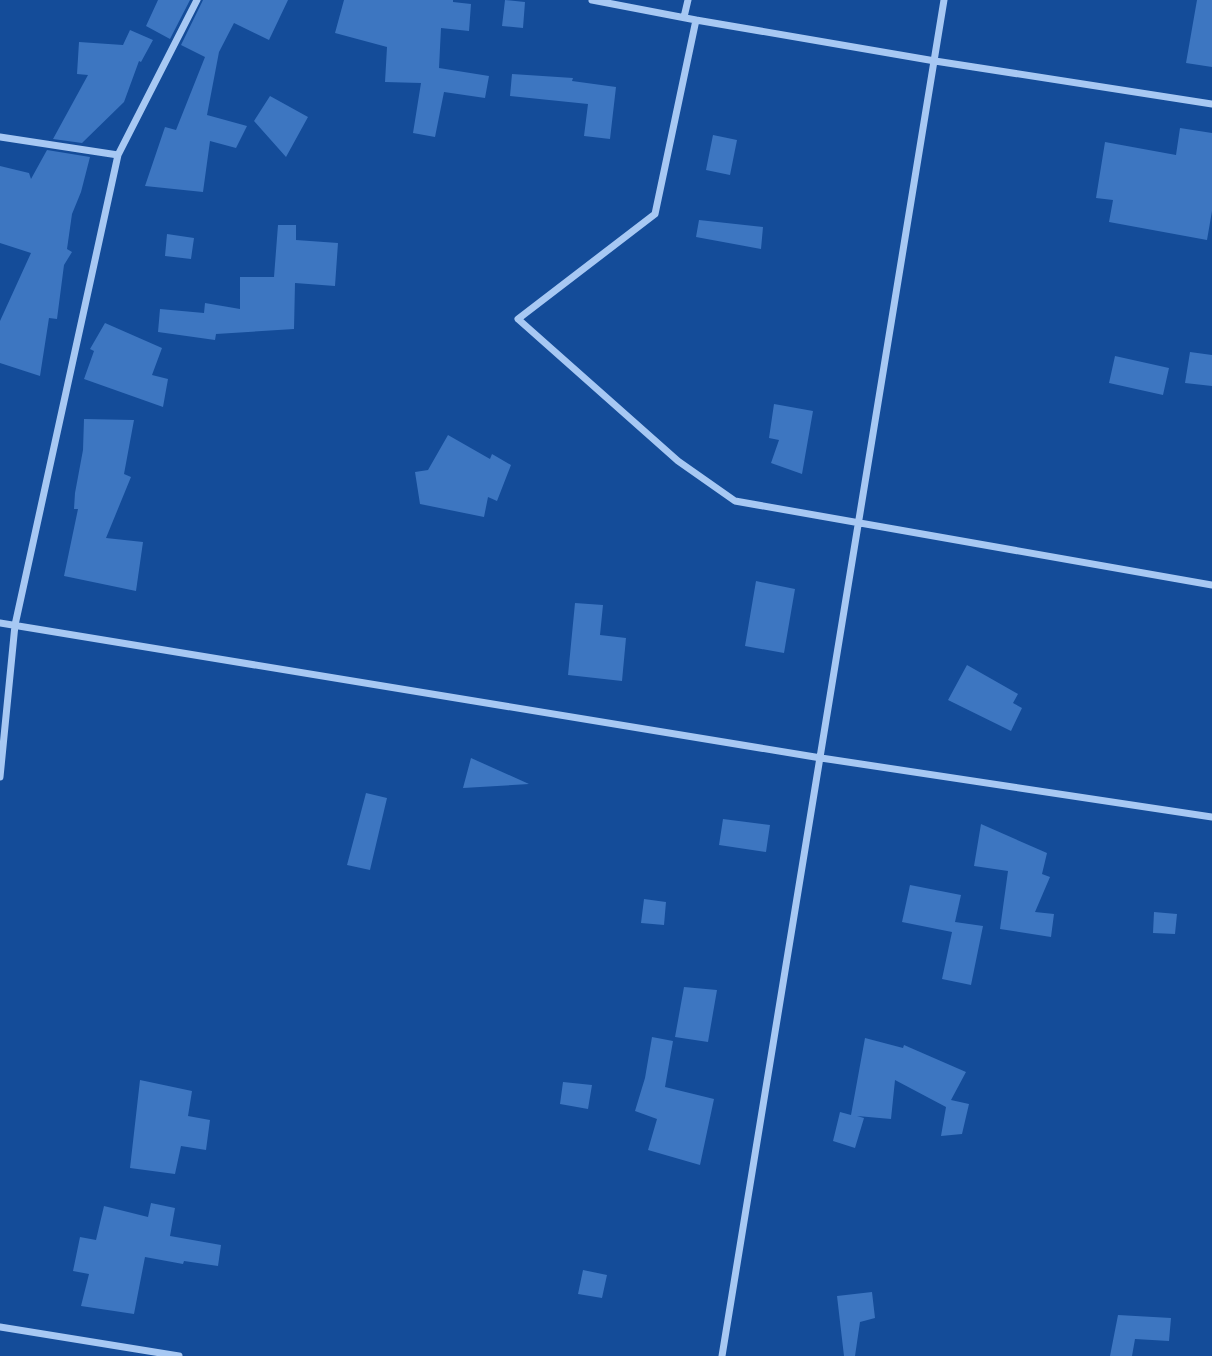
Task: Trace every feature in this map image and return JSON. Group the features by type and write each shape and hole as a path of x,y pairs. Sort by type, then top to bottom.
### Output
{"street":[{"path":"0,778 15,625 118,155 197,0"},
{"path":"592,0 935,61 1212,104"},
{"path":"684,18 688,0"},
{"path":"722,1356 944,0"},
{"path":"696,20 655,214 519,319 678,461 735,501 1212,585"},
{"path":"0,137 118,155"},
{"path":"0,623 821,758 1212,817"},
{"path":"0,1327 178,1356"}],"building":[{"path":"158,0 190,0 170,39 146,26"},
{"path":"203,0 288,0 269,40 234,23 219,52 207,115 247,126 236,148 210,141 203,192 145,186 165,127 176,130 205,57 181,45"},
{"path":"344,0 453,0 471,4 469,31 441,28 439,68 489,76 485,98 444,92 435,137 413,133 421,83 385,82 387,47 335,33"},
{"path":"505,0 525,2 523,28 502,26"},
{"path":"1197,0 1212,0 1212,67 1186,63"},
{"path":"130,30 153,40 141,62 139,61 124,102 82,143 53,139 88,75 77,74 79,42 123,45"},
{"path":"512,74 573,78 572,81 616,87 610,139 584,136 588,104 510,96"},
{"path":"270,96 308,117 286,157 254,121"},
{"path":"1180,128 1212,133 1212,211 1207,240 1109,222 1113,200 1096,198 1105,142 1176,155"},
{"path":"713,135 737,140 730,175 706,170"},
{"path":"47,150 90,157 72,214 67,249 72,252 64,265 57,319 49,318 40,376 0,363 0,321 31,253 0,243 0,166 29,173 31,179"},
{"path":"699,220 763,227 761,249 696,237"},
{"path":"278,225 296,225 296,240 338,243 335,286 295,283 294,329 216,334 215,340 158,332 160,309 204,313 205,303 240,309 240,277 274,277"},
{"path":"167,234 194,238 191,259 165,256"},
{"path":"105,323 162,348 152,375 168,379 163,407 84,379 94,351 90,349"},
{"path":"1190,352 1212,355 1212,386 1185,383"},
{"path":"1115,356 1169,368 1163,395 1109,383"},
{"path":"774,404 813,411 802,474 771,463 779,440 769,438"},
{"path":"84,419 134,420 124,474 131,477 106,538 143,542 136,591 64,576 78,509 74,509 75,493 83,450"},
{"path":"448,435 490,459 492,454 511,465 497,501 488,497 484,517 420,504 415,472 428,470"},
{"path":"756,581 795,589 784,653 745,646"},
{"path":"575,603 603,605 600,635 626,638 622,681 568,675"},
{"path":"967,665 1018,694 1013,703 1022,708 1011,731 948,700"},
{"path":"471,758 529,784 463,788"},
{"path":"366,793 387,798 370,870 347,865"},
{"path":"723,819 770,825 766,852 719,845"},
{"path":"981,824 1047,853 1042,874 1050,877 1035,912 1054,914 1051,937 1000,929 1008,871 974,866"},
{"path":"910,885 961,895 955,922 983,926 971,985 942,979 952,932 902,922"},
{"path":"644,899 666,902 664,925 641,923"},
{"path":"1154,912 1177,914 1175,934 1153,933"},
{"path":"684,987 717,990 708,1042 675,1037"},
{"path":"652,1037 673,1041 665,1087 714,1099 700,1165 648,1150 657,1119 635,1111 645,1078"},
{"path":"865,1038 903,1048 904,1045 966,1072 951,1100 969,1104 962,1134 941,1136 946,1107 895,1080 891,1119 857,1116 864,1118 855,1148 833,1141 840,1112 851,1115"},
{"path":"140,1080 192,1091 188,1116 210,1120 206,1150 181,1146 175,1174 130,1168"},
{"path":"563,1082 592,1085 588,1109 560,1104"},
{"path":"151,1203 175,1208 170,1236 221,1245 218,1266 184,1261 183,1264 145,1257 134,1314 81,1306 89,1274 73,1271 80,1237 96,1240 104,1206 148,1217"},
{"path":"583,1270 607,1275 602,1298 578,1294"},
{"path":"872,1292 875,1318 860,1322 855,1356 844,1356 837,1296"},
{"path":"1118,1315 1171,1318 1169,1341 1135,1339 1132,1356 1110,1356"}]}
